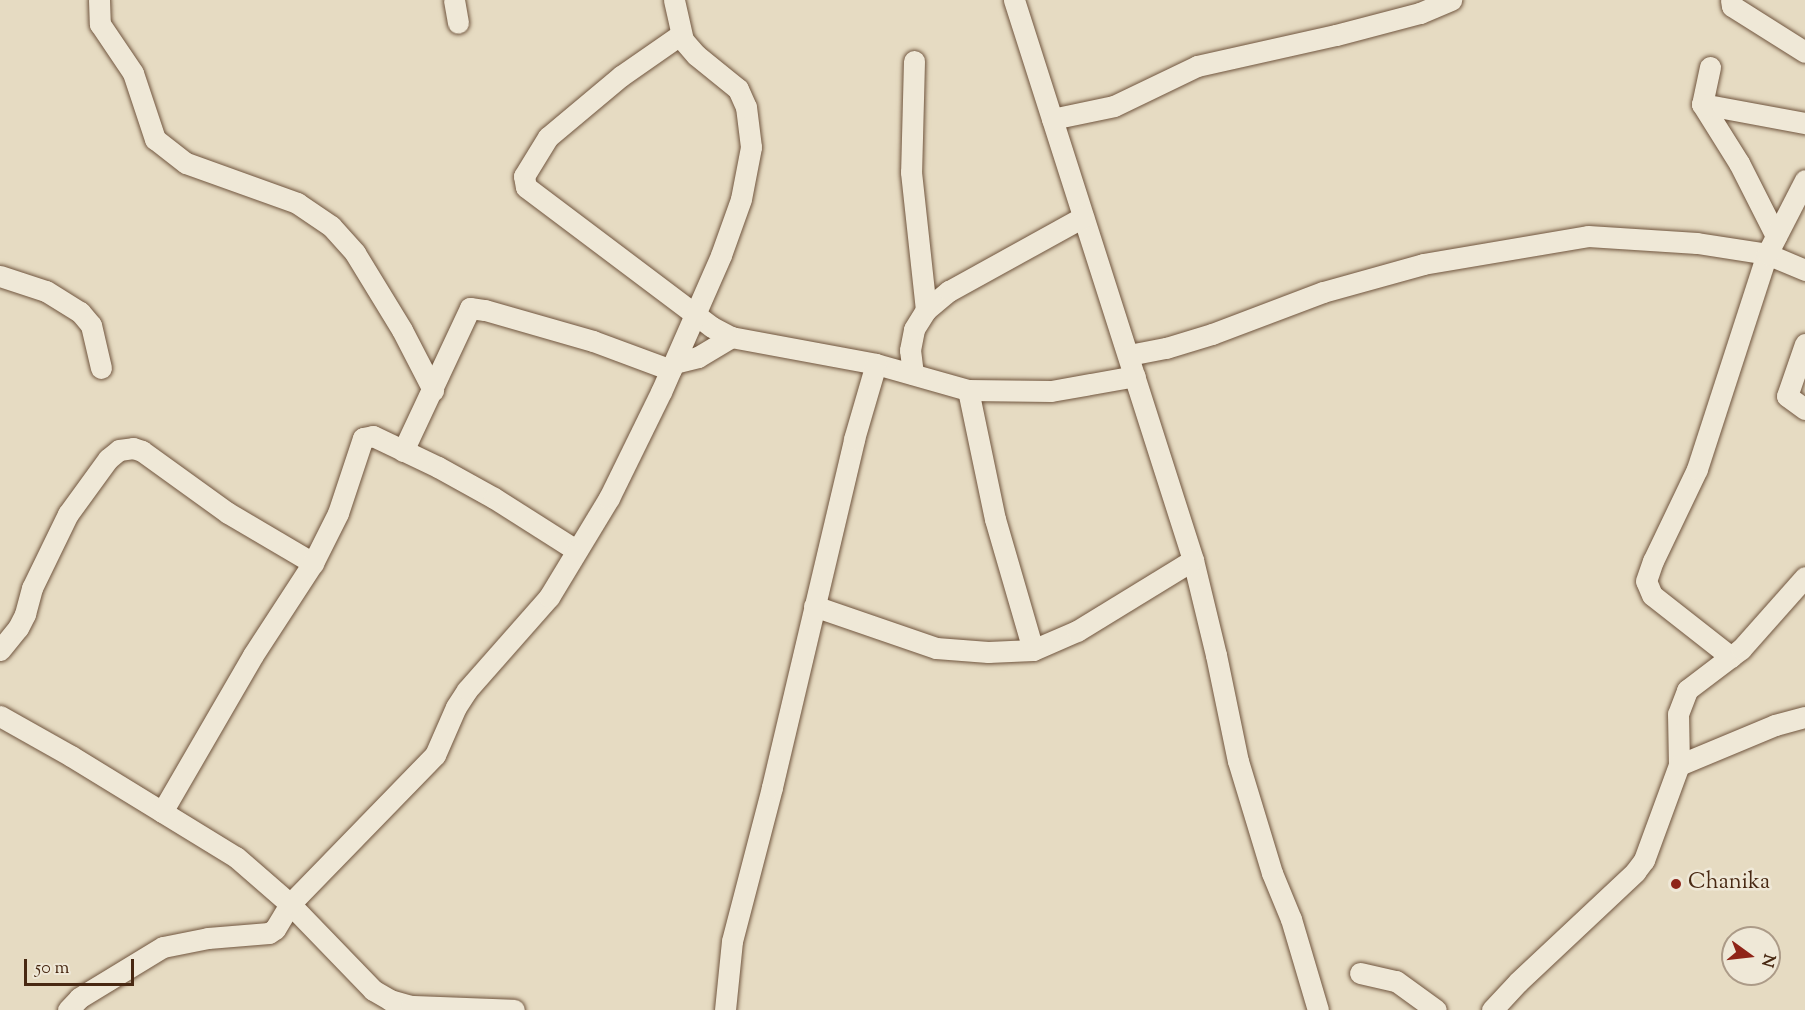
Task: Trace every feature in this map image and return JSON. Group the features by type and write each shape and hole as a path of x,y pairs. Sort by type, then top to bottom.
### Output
{"street":[{"path":"99,0 100,24 133,73 155,139 186,163 297,203 331,226 355,253 402,330 433,390"},
{"path":"454,0 458,23"},
{"path":"68,1010 80,998 163,947 208,939 269,933 282,921 290,904 435,755 456,707 467,690 549,597 609,498 673,367 694,313 721,255 741,199 751,147 746,107 738,89 696,55 680,35 674,0"},
{"path":"1014,0 1193,560 1238,761 1272,873 1291,920 1318,1010"},
{"path":"1052,119 1114,106 1197,66 1420,13 1451,0"},
{"path":"1731,0 1732,6 1805,52"},
{"path":"680,35 621,76 548,137 524,176 526,187 694,313 731,337 876,364 969,390 1051,391 1135,376"},
{"path":"914,61 911,172 926,309"},
{"path":"1710,67 1702,104 1739,163 1771,245 1805,270"},
{"path":"1702,104 1805,123"},
{"path":"1731,657 1652,595 1646,581 1653,561 1697,469 1771,245 1805,180"},
{"path":"914,374 910,350 914,330 926,309 949,291 1083,217"},
{"path":"1129,355 1166,348 1212,334 1323,292 1423,264 1499,250 1588,236 1771,245"},
{"path":"0,276 46,291 80,312 91,325 101,368"},
{"path":"403,452 468,310 474,308 593,341 673,367 698,357 731,337"},
{"path":"1805,344 1787,392 1787,396 1805,409"},
{"path":"725,1010 732,941 772,788 854,439 876,364"},
{"path":"969,390 994,519 1034,650"},
{"path":"162,812 253,655 314,563 339,513 363,438 373,436 494,498 576,550"},
{"path":"0,650 18,628 32,588 69,514 108,459 119,450 133,448 142,451 228,513 314,563"},
{"path":"814,606 936,648 988,652 1034,650 1077,631 1193,560"},
{"path":"1492,1010 1644,860 1679,765 1677,740 1681,703 1688,690 1731,657 1764,624 1805,577"},
{"path":"0,716 236,857 290,904 373,990 390,1000 411,1006 514,1010"},
{"path":"1679,765 1775,725 1805,717"},
{"path":"1360,973 1379,975 1396,981 1436,1010"}],"place":[{"name":"Chanika","path":"1676,884"}]}
